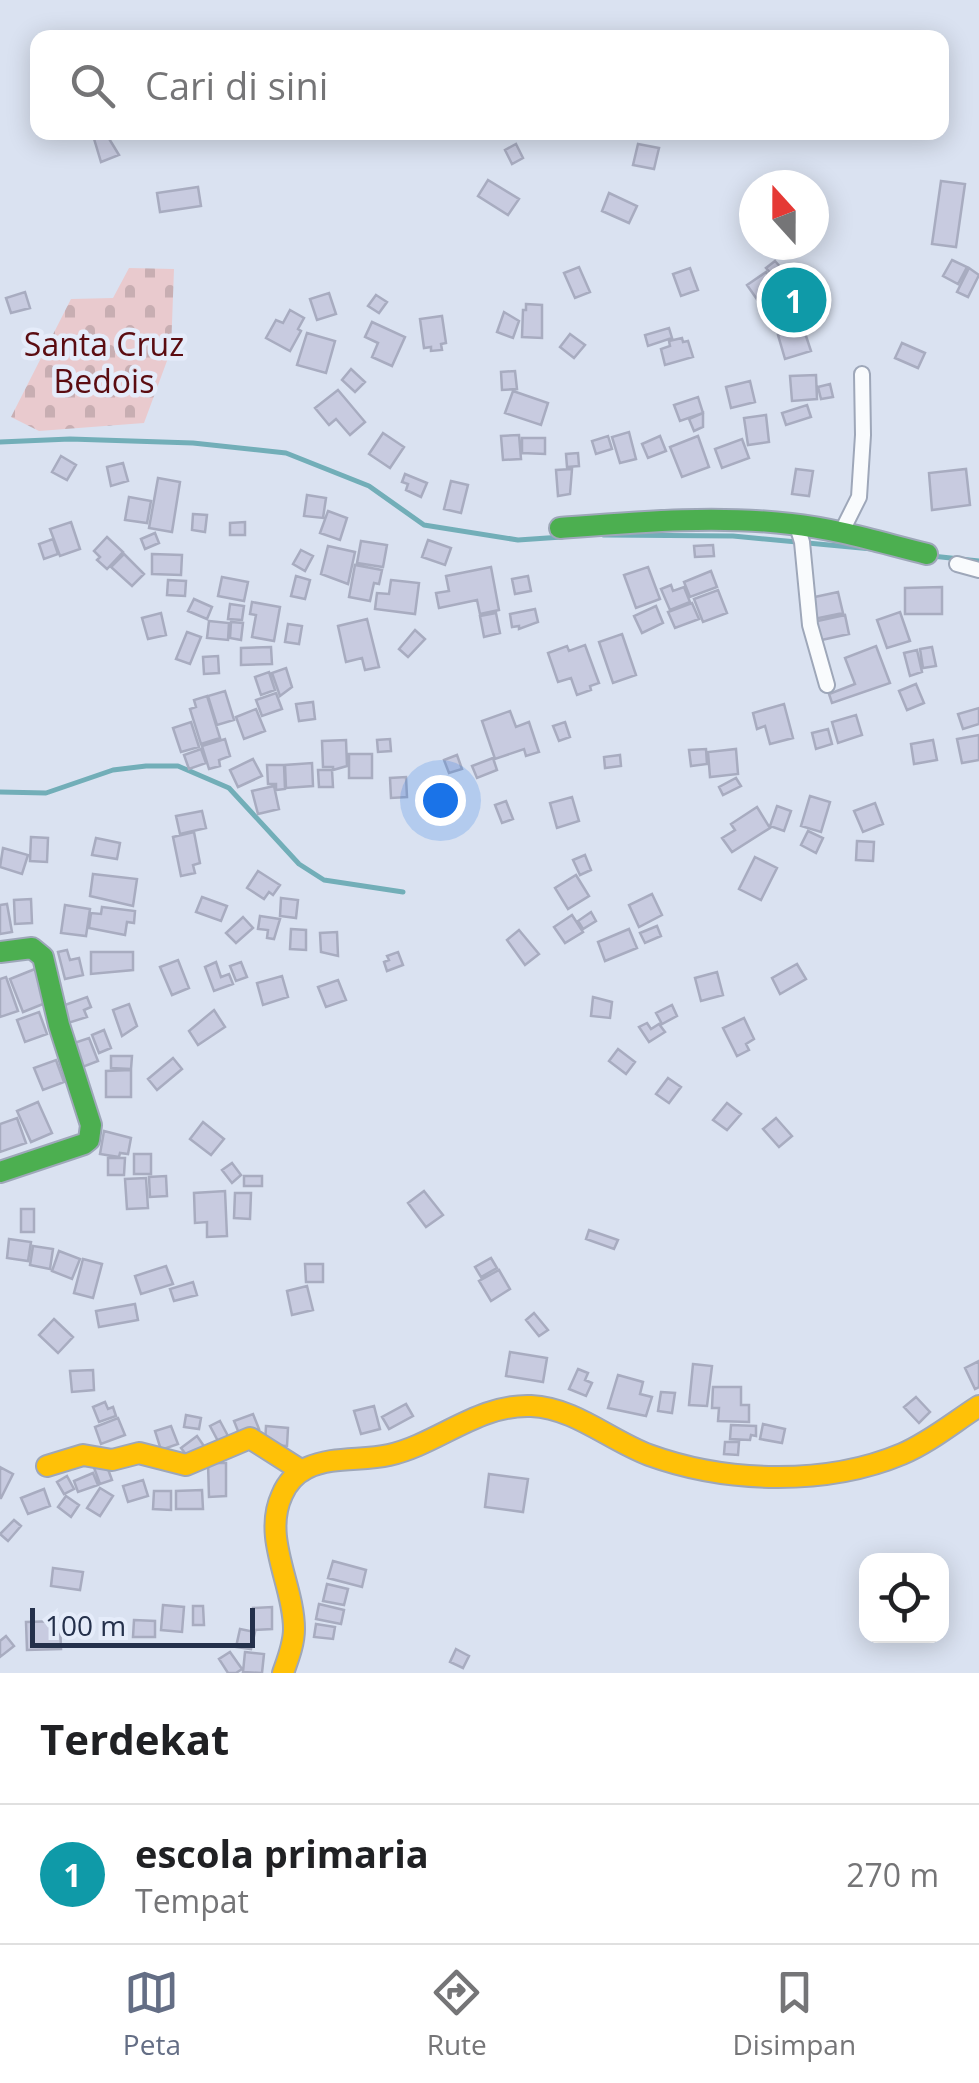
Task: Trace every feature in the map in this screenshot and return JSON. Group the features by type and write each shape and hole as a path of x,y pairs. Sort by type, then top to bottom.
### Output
{"street":[{"path":"840,533 859,497 864,434 862,374"},
{"path":"560,528 638,522 797,526 927,554"},
{"path":"797,526 810,625 827,685"},
{"path":"956,564 979,570"},
{"path":"0,952 32,948 43,957 92,1134 84,1144 0,1172"},
{"path":"283,1673 292,1651 294,1628 278,1556 277,1522 282,1497 290,1481 302,1471 345,1460 390,1455 483,1414 526,1405 546,1406 586,1420 644,1454 704,1469 830,1472 902,1454 979,1406"},
{"path":"47,1466 83,1455 112,1460 139,1453 186,1465 250,1438 302,1471"}],"green space":[{"name":"Santa Cruz Bedois","path":"129,268 174,269 171,350 144,423 39,431 11,417 71,299 113,298"}],"building":[{"path":"94,140 110,140 119,155 101,162"},
{"path":"516,144 523,158 512,164 505,150"},
{"path":"638,144 659,148 654,169 633,165"},
{"path":"488,180 519,199 508,215 478,196"},
{"path":"941,181 965,184 956,247 932,244"},
{"path":"198,187 201,206 160,212 157,193"},
{"path":"609,193 637,206 629,223 602,211"},
{"path":"952,260 967,267 958,284 943,276"},
{"path":"775,261 784,271 775,278 766,268"},
{"path":"579,267 590,292 575,298 564,273"},
{"path":"690,268 698,290 681,296 673,274"},
{"path":"969,268 979,275 968,297 957,292"},
{"path":"766,272 780,292 761,305 747,285"},
{"path":"25,292 30,308 11,313 6,298"},
{"path":"329,293 336,314 317,320 310,299"},
{"path":"376,295 387,302 379,313 368,306"},
{"path":"526,304 542,305 542,338 522,337"},
{"path":"290,310 304,318 290,351 266,338 276,320 283,323"},
{"path":"504,312 519,321 513,338 497,332"},
{"path":"442,316 446,343 441,344 442,350 424,348 420,319"},
{"path":"372,322 405,337 392,366 372,357 378,343 365,337"},
{"path":"803,327 811,351 785,359 778,335"},
{"path":"669,328 672,338 648,346 645,335"},
{"path":"307,333 335,341 326,373 297,365"},
{"path":"570,334 585,345 574,358 560,347"},
{"path":"682,338 683,342 688,341 693,357 665,365 661,349 670,346 669,341"},
{"path":"902,343 925,353 918,368 895,358"},
{"path":"351,369 365,382 355,392 342,380"},
{"path":"515,371 517,389 502,390 501,372"},
{"path":"816,375 817,399 792,401 790,376"},
{"path":"750,381 755,402 731,408 726,387"},
{"path":"830,384 833,397 821,399 818,387"},
{"path":"338,390 365,422 350,435 336,419 329,425 315,408"},
{"path":"513,391 548,403 541,425 505,413"},
{"path":"698,397 703,413 680,421 674,405"},
{"path":"807,405 811,417 786,425 782,413"},
{"path":"703,413 703,427 694,431 689,419"},
{"path":"766,415 769,442 748,445 744,418"},
{"path":"629,432 636,459 620,463 612,437"},
{"path":"383,433 404,447 390,468 369,454"},
{"path":"519,435 521,459 503,460 501,436"},
{"path":"608,436 612,449 596,454 592,441"},
{"path":"660,436 666,451 648,458 642,444"},
{"path":"698,436 709,467 682,477 670,447"},
{"path":"522,438 545,438 545,454 522,453"},
{"path":"742,439 749,458 722,468 715,449"},
{"path":"578,453 579,466 567,467 566,454"},
{"path":"61,456 76,465 67,480 52,472"},
{"path":"123,463 128,481 111,486 107,467"},
{"path":"572,469 570,494 558,496 556,470"},
{"path":"796,469 813,471 809,496 792,494"},
{"path":"966,469 970,505 932,510 929,473"},
{"path":"405,474 427,483 421,497 406,490 408,484 402,482"},
{"path":"158,478 180,482 172,532 149,528"},
{"path":"451,481 468,485 461,513 444,509"},
{"path":"307,495 326,498 323,518 304,516"},
{"path":"129,497 151,501 147,523 125,520"},
{"path":"328,511 347,518 340,540 320,533"},
{"path":"193,514 207,515 205,532 192,530"},
{"path":"71,522 80,549 60,556 50,529"},
{"path":"245,522 245,535 230,535 230,523"},
{"path":"155,533 159,543 145,549 141,539"},
{"path":"107,537 123,552 107,569 94,551"},
{"path":"53,539 58,554 44,559 39,544"},
{"path":"428,540 451,548 445,565 422,557"},
{"path":"361,541 387,545 383,567 357,563"},
{"path":"713,545 714,556 695,557 694,546"},
{"path":"328,546 355,552 348,584 321,574"},
{"path":"301,550 313,556 305,571 293,564"},
{"path":"124,554 144,574 132,586 111,567"},
{"path":"152,554 182,555 181,575 152,574"},
{"path":"355,565 382,570 370,601 349,597"},
{"path":"491,567 499,610 480,614 477,600 439,608 436,593 449,591 446,576"},
{"path":"648,567 660,599 636,608 624,575"},
{"path":"711,571 717,587 690,597 684,582"},
{"path":"296,576 310,580 305,599 291,596"},
{"path":"528,576 531,591 515,594 512,579"},
{"path":"222,577 248,582 244,601 218,596"},
{"path":"168,580 186,581 185,596 167,595"},
{"path":"391,580 419,583 415,614 375,609 377,593 389,594"},
{"path":"671,585 673,591 684,587 690,602 670,610 661,589"},
{"path":"942,587 942,614 905,614 905,588"},
{"path":"718,590 727,613 703,622 694,599"},
{"path":"838,592 843,613 814,619 810,598"},
{"path":"194,599 212,607 207,619 188,611"},
{"path":"252,602 280,607 274,641 252,637 256,615 250,614"},
{"path":"692,603 699,619 675,628 668,612"},
{"path":"230,604 244,606 242,620 228,619"},
{"path":"656,606 663,623 642,633 634,616"},
{"path":"535,609 538,622 519,629 512,627 510,614"},
{"path":"900,612 910,641 887,648 877,620"},
{"path":"161,613 166,635 148,639 142,618"},
{"path":"496,613 500,633 484,637 480,616"},
{"path":"845,615 849,634 817,641 813,622"},
{"path":"367,619 379,667 365,670 362,658 346,662 338,626"},
{"path":"209,621 229,623 228,640 207,638"},
{"path":"231,622 243,623 241,640 230,638"},
{"path":"288,624 302,626 299,644 285,642"},
{"path":"415,630 425,639 408,657 399,649"},
{"path":"187,632 201,637 190,664 176,659"},
{"path":"622,634 636,675 613,683 599,642"},
{"path":"585,645 599,683 577,695 571,678 558,682 548,653"},
{"path":"876,646 890,683 832,703 829,694 855,684 845,658"},
{"path":"271,647 272,664 241,665 241,648"},
{"path":"932,647 936,666 923,668 920,649"},
{"path":"917,650 922,672 910,676 904,653"},
{"path":"218,656 219,673 204,674 203,657"},
{"path":"286,668 292,687 280,696 272,673"},
{"path":"269,672 275,690 261,695 255,677"},
{"path":"916,684 924,703 907,710 899,691"},
{"path":"225,691 234,720 217,725 208,696"},
{"path":"276,693 282,709 262,716 256,700"},
{"path":"207,696 220,738 201,744 190,709 196,707 194,700"},
{"path":"313,702 315,719 299,721 296,704"},
{"path":"784,704 793,738 770,744 765,726 757,729 753,713"},
{"path":"979,708 979,724 963,729 958,714"},
{"path":"256,709 265,731 244,739 236,717"},
{"path":"510,711 516,727 529,722 539,752 526,756 524,749 495,759 482,721"},
{"path":"856,715 862,735 838,743 832,722"},
{"path":"191,722 199,747 181,752 173,728"},
{"path":"565,722 570,737 559,741 553,726"},
{"path":"828,729 832,744 816,749 812,733"},
{"path":"979,735 979,760 962,763 957,739"},
{"path":"225,739 230,756 219,760 220,766 209,769 202,746"},
{"path":"390,739 391,751 378,752 377,740"},
{"path":"346,740 347,766 333,770 323,767 322,741"},
{"path":"933,740 937,760 914,764 911,744"},
{"path":"201,749 206,763 189,769 184,755"},
{"path":"706,749 707,764 691,766 689,750"},
{"path":"736,749 738,774 710,777 708,752"},
{"path":"349,754 372,754 372,778 349,778"},
{"path":"457,755 462,769 449,773 444,760"},
{"path":"620,755 621,766 605,768 604,757"},
{"path":"493,758 497,770 477,778 472,766"},
{"path":"253,759 262,776 238,787 230,770"},
{"path":"312,763 313,786 286,788 285,765"},
{"path":"267,765 284,765 285,789 276,790 276,784 268,784"},
{"path":"318,770 332,770 333,787 319,787"},
{"path":"406,777 407,797 391,798 390,778"},
{"path":"736,778 741,786 723,795 719,787"},
{"path":"274,786 279,809 258,814 252,791"},
{"path":"810,796 830,802 821,832 801,826"},
{"path":"572,797 579,821 557,828 550,803"},
{"path":"506,801 513,819 502,823 495,805"},
{"path":"875,803 883,824 863,832 854,811"},
{"path":"777,806 791,811 784,831 770,826"},
{"path":"757,807 770,828 732,852 722,838 735,830 731,824"},
{"path":"202,811 206,828 180,834 176,816"},
{"path":"808,831 823,838 816,853 801,845"},
{"path":"194,832 200,863 193,865 195,873 181,876 173,837"},
{"path":"31,837 48,838 47,862 30,861"},
{"path":"96,838 120,843 117,859 92,855"},
{"path":"857,841 874,842 873,861 856,860"},
{"path":"3,848 28,855 22,874 0,867"},
{"path":"585,855 591,870 580,875 573,860"},
{"path":"755,857 777,868 761,900 739,889"},
{"path":"258,871 280,885 264,899 247,888"},
{"path":"93,874 137,879 133,906 90,896"},
{"path":"576,875 589,896 568,909 555,888"},
{"path":"652,894 662,915 639,927 629,905"},
{"path":"202,897 227,906 221,921 196,912"},
{"path":"281,898 298,900 296,918 280,916"},
{"path":"31,899 32,923 15,924 14,900"},
{"path":"7,904 12,932 0,934 0,905"},
{"path":"65,905 90,909 86,936 61,933"},
{"path":"102,907 135,911 134,923 127,922 125,935 89,928 91,913 101,914"},
{"path":"591,912 596,921 583,929 578,921"},
{"path":"572,915 583,932 565,943 554,927"},
{"path":"260,916 280,919 274,939 267,938 268,930 258,929"},
{"path":"243,917 253,928 236,943 226,933"},
{"path":"657,926 661,936 645,943 640,933"},
{"path":"291,929 306,930 306,950 290,949"},
{"path":"629,929 637,948 605,961 598,942"},
{"path":"519,930 539,954 525,965 507,940"},
{"path":"337,932 338,956 321,952 320,933"},
{"path":"67,950 70,960 79,958 83,975 65,979 58,952"},
{"path":"91,952 133,952 133,970 91,974"},
{"path":"398,952 403,965 387,971 387,956"},
{"path":"178,960 189,988 172,995 160,967"},
{"path":"216,962 221,977 229,974 233,984 214,991 205,967"},
{"path":"241,962 247,977 236,981 230,966"},
{"path":"797,964 806,979 780,994 772,978"},
{"path":"35,969 48,1002 23,1012 10,979"},
{"path":"717,972 723,995 701,1001 695,978"},
{"path":"282,976 288,997 263,1005 257,983"},
{"path":"6,977 18,1011 0,1017 0,979"},
{"path":"338,980 346,1000 326,1007 318,987"},
{"path":"87,997 91,1007 84,1010 87,1017 68,1023 62,1006"},
{"path":"593,997 612,1002 610,1018 591,1016"},
{"path":"129,1004 137,1026 122,1036 113,1010"},
{"path":"672,1005 677,1016 662,1024 656,1013"},
{"path":"214,1010 225,1027 198,1045 189,1031"},
{"path":"39,1012 47,1034 25,1042 17,1020"},
{"path":"744,1018 754,1039 746,1044 749,1050 737,1056 723,1028"},
{"path":"647,1023 651,1029 659,1024 665,1032 649,1042 639,1027"},
{"path":"104,1030 111,1048 99,1053 92,1035"},
{"path":"89,1038 98,1061 80,1068 71,1044"},
{"path":"618,1049 635,1062 626,1074 609,1061"},
{"path":"111,1056 132,1056 131,1069 111,1068"},
{"path":"173,1058 182,1069 157,1090 148,1079"},
{"path":"56,1060 64,1082 43,1090 34,1068"},
{"path":"131,1070 131,1097 106,1097 106,1071"},
{"path":"668,1078 681,1087 669,1103 656,1094"},
{"path":"38,1102 52,1133 31,1142 17,1111"},
{"path":"727,1103 741,1114 727,1130 713,1120"},
{"path":"17,1118 26,1143 0,1152 0,1124"},
{"path":"776,1118 792,1136 779,1147 763,1129"},
{"path":"203,1122 224,1139 211,1155 190,1139"},
{"path":"104,1131 131,1138 128,1154 100,1154"},
{"path":"134,1154 151,1154 151,1174 134,1174"},
{"path":"108,1158 125,1158 124,1175 108,1175"},
{"path":"232,1163 241,1175 232,1183 222,1170"},
{"path":"166,1176 167,1196 150,1197 149,1177"},
{"path":"244,1176 262,1176 262,1186 244,1186"},
{"path":"146,1178 148,1208 127,1209 125,1179"},
{"path":"225,1191 227,1236 207,1237 207,1222 195,1223 194,1193"},
{"path":"424,1191 443,1215 426,1227 408,1203"},
{"path":"235,1193 251,1193 250,1219 234,1218"},
{"path":"21,1209 34,1209 34,1232 21,1232"},
{"path":"589,1230 618,1240 614,1249 586,1239"},
{"path":"9,1239 31,1242 28,1261 7,1258"},
{"path":"33,1246 53,1249 50,1269 30,1265"},
{"path":"59,1251 80,1259 72,1279 52,1271"},
{"path":"491,1258 497,1268 481,1277 475,1267"},
{"path":"83,1259 102,1264 93,1298 74,1293"},
{"path":"305,1264 323,1264 323,1282 306,1282"},
{"path":"166,1266 173,1284 141,1294 135,1276"},
{"path":"499,1270 510,1289 491,1301 479,1281"},
{"path":"193,1282 197,1295 174,1301 170,1289"},
{"path":"307,1286 313,1310 292,1315 287,1291"},
{"path":"135,1304 138,1320 99,1327 96,1311"},
{"path":"534,1313 548,1330 539,1336 526,1320"},
{"path":"54,1319 73,1337 58,1353 39,1335"},
{"path":"510,1352 547,1358 543,1382 506,1376"},
{"path":"979,1361 979,1387 975,1389 965,1368"},
{"path":"693,1364 712,1366 707,1406 689,1405"},
{"path":"578,1369 588,1373 585,1380 592,1383 586,1396 569,1389"},
{"path":"93,1370 94,1390 72,1392 70,1371"},
{"path":"618,1375 643,1382 640,1394 652,1397 646,1416 608,1408"},
{"path":"713,1387 741,1387 741,1405 749,1405 749,1422 718,1421 719,1408 712,1408"},
{"path":"661,1392 675,1393 672,1413 658,1411"},
{"path":"916,1397 930,1412 919,1423 904,1407"},
{"path":"105,1402 108,1409 113,1407 116,1416 99,1422 93,1407"},
{"path":"406,1404 413,1416 389,1429 382,1417"},
{"path":"374,1406 380,1429 361,1434 354,1411"},
{"path":"253,1414 259,1429 240,1436 234,1421"},
{"path":"186,1415 201,1418 199,1429 184,1427"},
{"path":"118,1418 125,1435 101,1444 95,1427"},
{"path":"220,1421 228,1436 218,1441 210,1426"},
{"path":"763,1424 785,1429 782,1443 760,1439"},
{"path":"731,1425 756,1426 756,1436 751,1435 750,1440 730,1439"},
{"path":"171,1426 178,1444 161,1450 155,1431"},
{"path":"266,1426 288,1428 287,1446 265,1445"},
{"path":"197,1436 206,1449 191,1461 181,1448"},
{"path":"725,1442 739,1442 738,1455 724,1454"},
{"path":"105,1461 112,1480 100,1484 93,1465"},
{"path":"208,1463 226,1463 226,1496 209,1497"},
{"path":"0,1467 13,1474 1,1498 0,1498"},
{"path":"93,1473 98,1485 78,1492 74,1481"},
{"path":"489,1474 528,1479 523,1512 485,1507"},
{"path":"67,1476 74,1489 64,1494 57,1482"},
{"path":"143,1480 148,1496 128,1502 123,1486"},
{"path":"100,1488 113,1496 100,1516 87,1508"},
{"path":"44,1489 50,1506 28,1514 21,1498"},
{"path":"202,1490 203,1509 176,1509 176,1491"},
{"path":"154,1491 171,1491 171,1510 153,1509"},
{"path":"66,1496 79,1505 71,1517 58,1507"},
{"path":"14,1520 21,1526 8,1541 0,1534"},
{"path":"333,1561 366,1570 362,1587 328,1578"},
{"path":"53,1568 83,1572 80,1590 51,1586"},
{"path":"327,1584 348,1589 344,1605 323,1601"},
{"path":"319,1604 344,1610 341,1624 316,1619"},
{"path":"163,1605 184,1607 182,1632 161,1630"},
{"path":"193,1606 203,1606 204,1625 193,1625"},
{"path":"272,1607 272,1629 253,1630 253,1608"},
{"path":"134,1620 155,1621 155,1637 133,1637"},
{"path":"60,1621 61,1649 27,1650 26,1622"},
{"path":"316,1624 335,1627 333,1639 314,1637"},
{"path":"240,1629 255,1632 251,1649 236,1647"},
{"path":"6,1636 14,1646 0,1657 0,1641"},
{"path":"456,1649 469,1656 463,1668 450,1662"},
{"path":"230,1652 242,1669 236,1673 228,1673 219,1659"},
{"path":"245,1652 264,1654 262,1673 243,1672"}],"waterway":[{"path":"0,442 70,439 193,443 286,453 369,486 424,525 518,540 562,537"},
{"path":"603,535 733,536 872,549"},
{"path":"932,556 979,561"},
{"path":"0,792 46,793 113,770 178,766 229,788 299,864 324,880 403,892"}],"traffic: fast":[{"path":"560,528 676,520 762,521 826,529 927,554"},
{"path":"0,952 32,948 43,957 59,1025 91,1125 89,1140 84,1144 0,1172"}],"traffic: slow":[{"path":"283,1673 294,1629 275,1528 282,1495 289,1483 307,1468 389,1455 493,1411 531,1406 562,1412 634,1449 679,1464 743,1475 809,1476 841,1472 902,1454 979,1406"},
{"path":"47,1466 83,1455 112,1460 139,1453 186,1465 250,1438 302,1471"}],"place":[{"name":"escola primaria","path":"794,300"}]}
